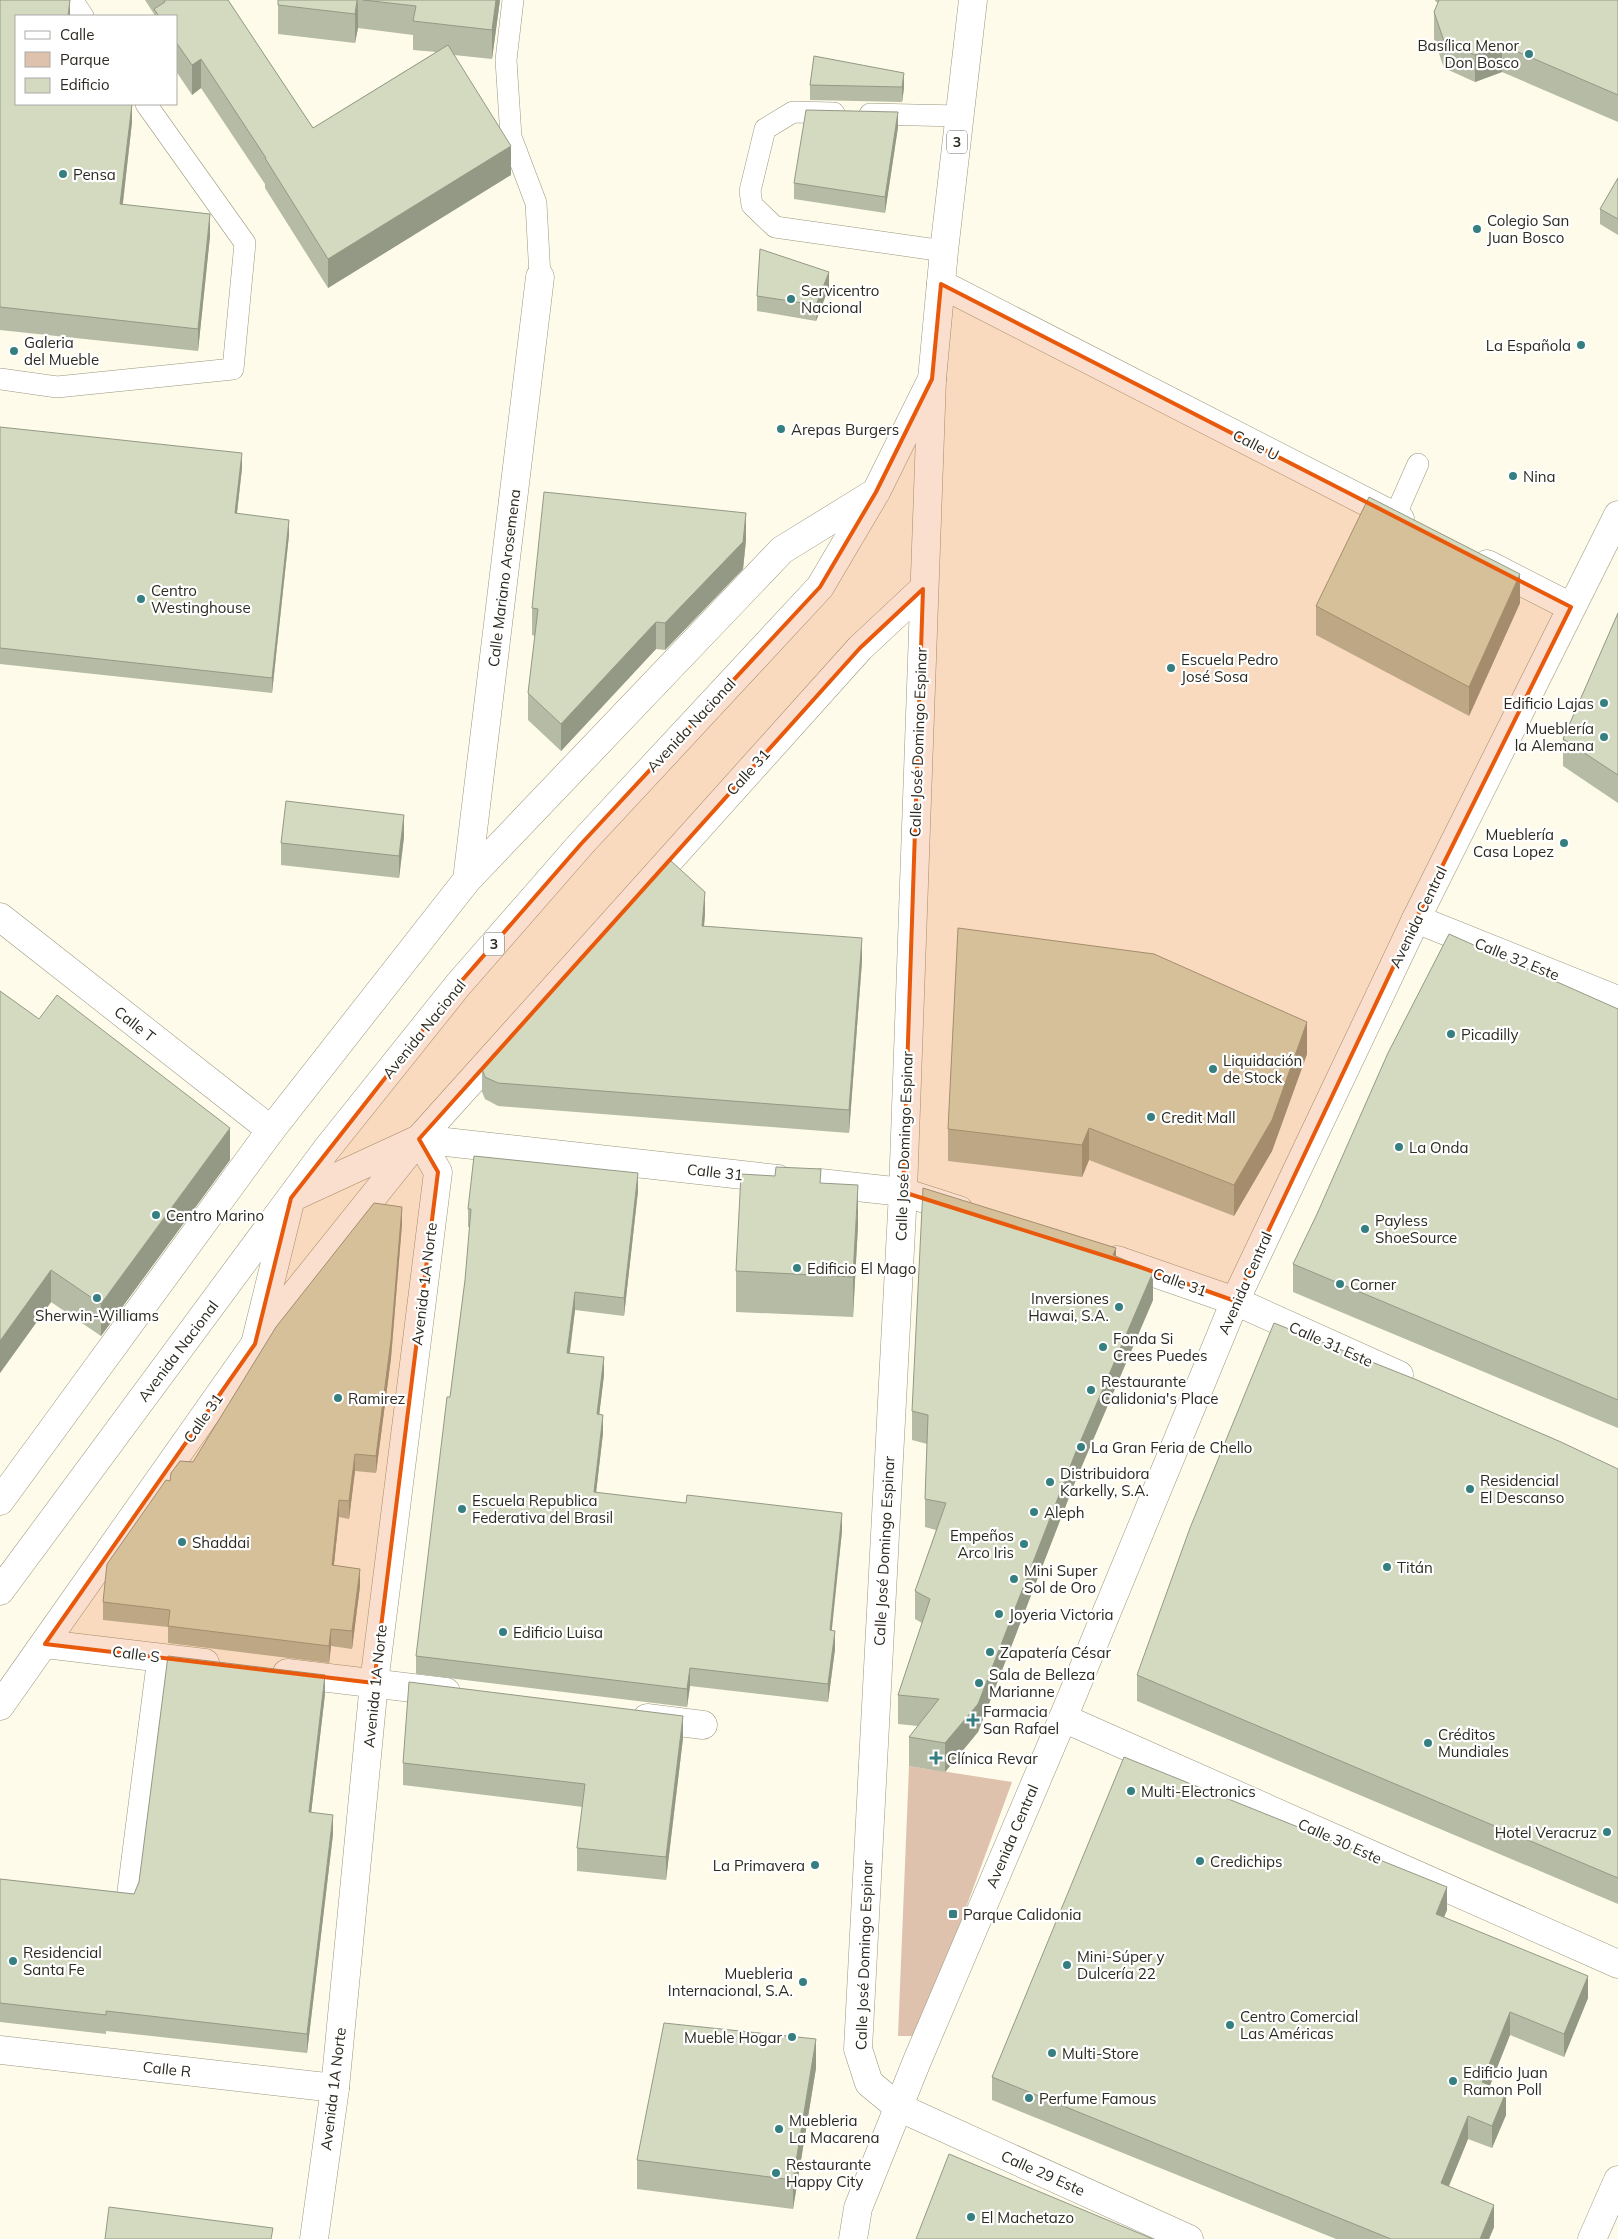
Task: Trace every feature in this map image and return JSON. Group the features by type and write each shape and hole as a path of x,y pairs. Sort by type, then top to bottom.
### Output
{"street":[{"name":"3","path":"941,284 973,0"},
{"name":"Calle Mariano Arosemena","path":"467,880 540,277"},
{"name":"Avenida Nacional","path":"0,1591 326,1150 465,978 581,844 820,586 876,492 932,379 941,284"},
{"name":"Calle U","path":"941,284 1421,530"},
{"name":"Calle José Domingo Espinar","path":"898,2108 869,2083 858,2049 903,1192 923,589 932,379"},
{"path":"0,1501 272,1130 467,880 782,550 876,492"},
{"name":"Avenida Central","path":"853,2239 858,2208 898,2108 1063,1718 1235,1302 1416,918 1618,515"},
{"path":"1465,552 1571,606"},
{"name":"Calle 31","path":"0,1706 255,1344 419,1139 860,648 923,589"},
{"name":"Calle T","path":"0,917 272,1130"},
{"name":"Calle 32 Este","path":"1416,918 1618,1000"},
{"path":"255,1344 291,1198 419,1139"},
{"name":"Calle 31","path":"419,1139 903,1192 978,1216"},
{"name":"Avenida 1A Norte","path":"314,2239 334,2088 374,1683 438,1172 419,1139"},
{"name":"Calle 31","path":"1090,1251 1235,1302"},
{"name":"Calle 31 Este","path":"1235,1302 1417,1383"},
{"name":"Calle S","path":"45,1644 227,1665"},
{"path":"266,1670 471,1696"},
{"path":"626,1715 703,1725"},
{"name":"Calle 30 Este","path":"1063,1718 1618,1964"},
{"name":"Calle R","path":"0,2050 334,2088"},
{"name":"Calle 29 Este","path":"898,2108 1189,2239"},
{"path":"1592,2239 1618,2180"}],"lane":[{"path":"513,0 506,60 511,137 536,203 540,277"},
{"path":"0,380 57,387 233,369 245,243 147,105"},
{"path":"944,250 775,227 752,205 750,191 765,129 793,112 960,116"},
{"path":"1394,516 1418,464"},
{"path":"127,1900 158,1657"}],"highlighted area":[{"path":"941,284 1571,607 1416,919 1235,1301 1137,1266 903,1192 923,589 860,648 419,1139 438,1172 374,1683 45,1644 255,1344 291,1198 458,985 581,844 820,587 876,492 932,379"}],"green space":[{"path":"909,1766 1012,1782 919,2036 898,2036"}],"building":[{"name":"Pensa","path":"0,0 70,0 68,15 15,15 15,105 132,105 120,204 210,214 198,329 0,307"},
{"path":"164,0 228,0 313,128 448,45 511,146 328,259 266,158 201,59 192,65 178,45 178,15 158,15 154,9 165,2"},
{"path":"278,0 357,0 355,14 278,5"},
{"path":"363,0 496,0 492,30 413,21 416,6"},
{"name":"Basílica Menor Don Bosco","path":"1439,0 1618,0 1618,95 1502,45 1475,55 1444,41 1434,12"},
{"path":"814,56 904,73 902,87 810,85"},
{"path":"806,110 898,112 885,197 794,183"},
{"path":"1618,178 1618,219 1600,209"},
{"name":"Servicentro Nacional","path":"760,249 829,272 816,305 757,296"},
{"name":"Centro Westinghouse","path":"0,427 242,453 235,513 289,520 272,678 0,648"},
{"path":"544,492 746,513 743,542 665,623 656,622 561,724 528,693 538,609 532,608"},
{"path":"1369,497 1520,574 1469,687 1316,606"},
{"name":"Edificio Lajas","path":"1618,613 1618,775 1563,739"},
{"path":"286,801 404,815 399,856 281,843"},
{"path":"670,860 705,892 702,926 862,938 849,1110 498,1083 485,1077 482,1069"},
{"path":"958,928 1154,954 1307,1022 1272,1120 1234,1185 1089,1128 1082,1145 948,1129"},
{"path":"1449,934 1618,1009 1618,1400 1293,1264 1388,1053"},
{"path":"0,991 39,1019 57,995 230,1128 101,1304 51,1270 0,1341"},
{"path":"474,1156 638,1173 624,1298 575,1292 567,1353 604,1357 597,1414 603,1415 594,1492 686,1503 687,1495 842,1513 830,1630 835,1631 828,1684 690,1668 687,1689 416,1656 447,1397 450,1397 465,1280 471,1209 468,1209"},
{"path":"776,1167 821,1169 820,1183 858,1185 853,1277 736,1271 741,1174 775,1176"},
{"path":"923,1188 1116,1248 1113,1255 1153,1272 1075,1454 978,1704 945,1743 909,1737 939,1699 898,1695 930,1599 915,1591 946,1503 925,1499 928,1415 912,1411"},
{"path":"374,1203 402,1207 391,1340 376,1456 355,1454 349,1501 339,1500 332,1565 360,1569 352,1631 331,1629 329,1646 168,1626 170,1610 103,1602 107,1564 166,1480 170,1481 171,1473 180,1461 193,1462 276,1327"},
{"path":"1274,1323 1417,1380 1561,1442 1618,1469 1618,1878 1137,1675 1190,1528"},
{"path":"168,1656 325,1675 309,1812 333,1815 307,2034 106,2011 106,2015 0,2003 0,1879 134,1894 139,1882"},
{"path":"409,1682 683,1716 666,1857 577,1848 585,1784 403,1763"},
{"name":"Centro Comercial Las Américas","path":"1124,1757 1447,1887 1436,1914 1588,1976 1564,2034 1510,2012 1482,2082 1506,2092 1492,2126 1468,2116 1441,2183 1494,2205 1480,2239 1391,2239 992,2077"},
{"path":"664,2023 816,2039 793,2180 637,2160"},
{"path":"949,2154 1153,2239 916,2239"},
{"path":"109,2207 273,2228 271,2239 105,2239"}],"place":[{"name":"Basílica Menor Don Bosco","path":"1529,54"},
{"name":"Pensa","path":"63,174"},
{"name":"Colegio San Juan Bosco","path":"1477,229"},
{"name":"Servicentro Nacional","path":"791,299"},
{"name":"La Española","path":"1581,345"},
{"name":"Galeria del Mueble","path":"14,351"},
{"name":"Arepas Burgers","path":"781,429"},
{"name":"Nina","path":"1513,476"},
{"name":"Centro Westinghouse","path":"141,599"},
{"name":"Escuela Pedro José Sosa","path":"1171,668"},
{"name":"Edificio Lajas","path":"1604,703"},
{"name":"Mueblería la Alemana","path":"1604,737"},
{"name":"Mueblería Casa Lopez","path":"1564,843"},
{"name":"Picadilly","path":"1451,1034"},
{"name":"Liquidación de Stock","path":"1213,1069"},
{"name":"Credit Mall","path":"1151,1117"},
{"name":"La Onda","path":"1399,1147"},
{"name":"Centro Marino","path":"156,1215"},
{"name":"Payless ShoeSource","path":"1365,1229"},
{"name":"Edificio El Mago","path":"797,1268"},
{"name":"Corner","path":"1340,1284"},
{"name":"Sherwin-Williams","path":"97,1298"},
{"name":"Inversiones Hawai, S.A.","path":"1119,1307"},
{"name":"Fonda Si Crees Puedes","path":"1103,1347"},
{"name":"Restaurante Calidonia's Place","path":"1091,1390"},
{"name":"Ramirez","path":"338,1398"},
{"name":"La Gran Feria de Chello","path":"1081,1447"},
{"name":"Distribuidora Karkelly, S.A.","path":"1050,1482"},
{"name":"Residencial El Descanso","path":"1470,1489"},
{"name":"Escuela Republica Federativa del Brasil","path":"462,1509"},
{"name":"Aleph","path":"1034,1512"},
{"name":"Shaddai","path":"182,1542"},
{"name":"Empeños Arco Iris","path":"1024,1544"},
{"name":"Titán","path":"1387,1567"},
{"name":"Mini Super Sol de Oro","path":"1014,1579"},
{"name":"Joyeria Victoria","path":"999,1614"},
{"name":"Edificio Luisa","path":"503,1632"},
{"name":"Zapatería César","path":"990,1652"},
{"name":"Sala de Belleza Marianne","path":"979,1683"},
{"name":"Farmacia San Rafael","path":"973,1720"},
{"name":"Créditos Mundiales","path":"1428,1743"},
{"name":"Clínica Revar","path":"936,1758"},
{"name":"Multi-Electronics","path":"1131,1791"},
{"name":"Hotel Veracruz","path":"1607,1832"},
{"name":"Credichips","path":"1200,1861"},
{"name":"La Primavera","path":"815,1865"},
{"name":"Parque Calidonia","path":"953,1914"},
{"name":"Residencial Santa Fe","path":"13,1961"},
{"name":"Mini-Súper y Dulcería 22","path":"1067,1965"},
{"name":"Muebleria Internacional, S.A.","path":"803,1982"},
{"name":"Centro Comercial Las Américas","path":"1230,2025"},
{"name":"Mueble Hogar","path":"792,2037"},
{"name":"Multi-Store","path":"1052,2053"},
{"name":"Edificio Juan Ramon Poll","path":"1453,2081"},
{"name":"Perfume Famous","path":"1029,2098"},
{"name":"Muebleria La Macarena","path":"779,2129"},
{"name":"Restaurante Happy City","path":"776,2173"},
{"name":"El Machetazo","path":"971,2217"}]}
